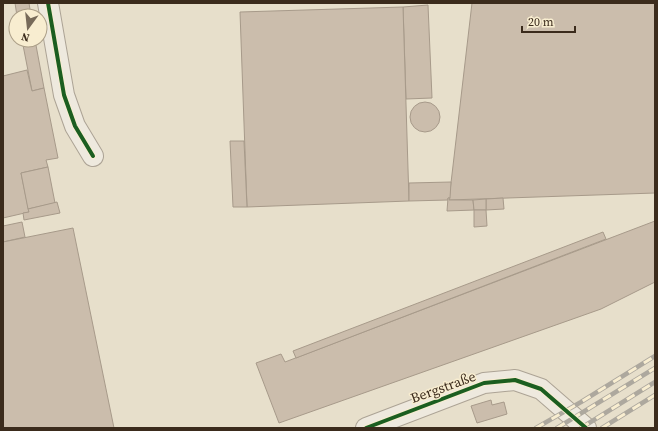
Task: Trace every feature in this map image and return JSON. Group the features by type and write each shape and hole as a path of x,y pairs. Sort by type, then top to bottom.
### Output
{"street":[{"path":"48,3 64,95 75,126 93,156"},
{"name":"Bergstraße","path":"366,428 484,384 515,380 541,389 586,428"}],"building":[{"path":"15,3 29,3 30,8 16,8"},
{"path":"472,3 655,3 655,193 449,200"},
{"path":"428,5 432,98 406,99 403,7"},
{"path":"403,7 409,201 247,207 240,12"},
{"path":"24,48 36,48 44,88 32,91"},
{"path":"27,70 32,91 44,88 58,158 46,160 48,167 21,173 29,212 3,218 3,76"},
{"path":"425,102 436,106 440,117 436,128 425,132 414,128 410,117 414,106"},
{"path":"230,141 244,141 247,207 233,207"},
{"path":"48,167 55,203 28,209 21,173"},
{"path":"451,182 450,198 448,198 448,200 409,201 409,183"},
{"path":"448,198 450,198 449,200 473,200 474,210 447,211"},
{"path":"503,198 504,209 486,210 486,199"},
{"path":"486,199 486,210 474,210 473,200"},
{"path":"57,202 60,213 24,220 23,213 29,212 28,209"},
{"path":"474,210 486,210 487,226 474,227"},
{"path":"655,221 655,282 601,309 279,423 256,363 281,354 285,362"},
{"path":"22,222 25,237 3,242 3,226"},
{"path":"73,228 114,428 3,428 3,242"},
{"path":"603,232 606,239 296,358 293,351"},
{"path":"491,400 492,405 504,402 507,414 477,423 471,406"}],"railway":[{"path":"536,428 655,356"},
{"path":"557,428 655,368"},
{"path":"581,428 655,382"},
{"path":"602,428 655,395"}],"cycle path":[{"path":"48,3 64,95 75,126 93,156"},
{"path":"366,428 484,383 515,380 541,389 586,428"}]}
